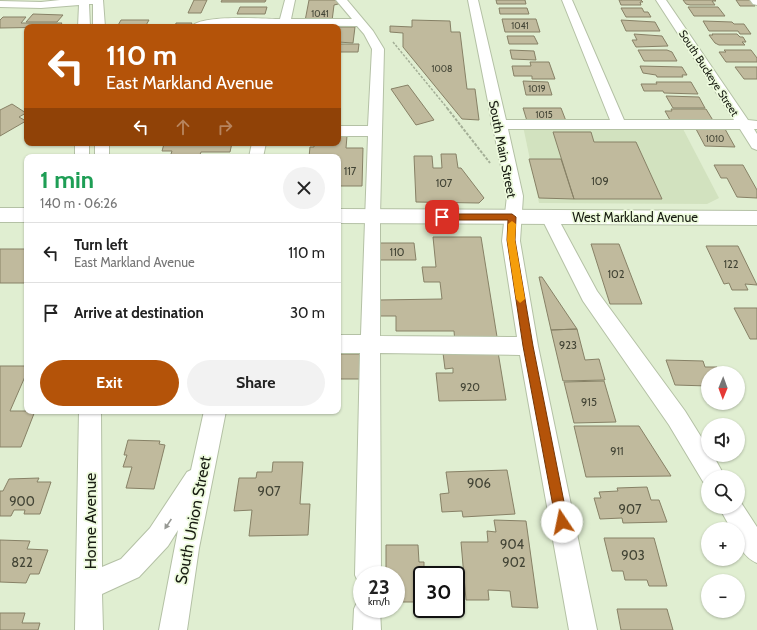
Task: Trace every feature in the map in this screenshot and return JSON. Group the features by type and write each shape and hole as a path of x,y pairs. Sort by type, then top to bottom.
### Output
{"main road":[{"path":"0,214 24,215"},
{"name":"West Markland Avenue","path":"341,216 757,218"}],"street":[{"path":"0,4 41,5 97,0 99,24"},
{"path":"285,24 290,0"},
{"path":"341,0 369,33 378,49 372,216 368,566"},
{"name":"South Main Street","path":"473,0 498,124 515,196 511,240 528,346 583,630"},
{"path":"567,0 620,124"},
{"name":"South Buckeye Street","path":"661,0 750,126 757,145"},
{"path":"84,1 84,24"},
{"path":"204,24 210,22 260,24"},
{"path":"323,24 361,23"},
{"path":"498,124 750,126"},
{"path":"341,131 375,131"},
{"path":"549,217 590,296 677,418 709,470"},
{"path":"341,344 528,346"},
{"name":"Home Avenue","path":"90,414 90,630"},
{"name":"South Union Street","path":"173,630 186,548 214,414"},
{"path":"90,586 130,568 160,537 203,467"},
{"path":"735,514 757,550"},
{"path":"367,618 367,630"}],"shaded area":[{"path":"523,126 682,127 719,198 707,204 539,203"}],"building":[{"path":"194,0 207,0 201,13 188,13"},
{"path":"222,0 266,0 265,2 221,2"},
{"path":"309,0 340,0 342,3 334,5 332,21 305,21"},
{"path":"496,0 525,0 526,4 497,4"},
{"path":"619,0 641,0 643,2 640,2 641,5 621,5"},
{"path":"683,0 716,1 712,1 715,5 690,5 686,4"},
{"path":"736,0 750,0 755,6 740,6"},
{"path":"240,7 267,7 265,14 237,14"},
{"path":"688,7 718,7 725,16 694,16"},
{"path":"499,8 527,8 529,14 500,14"},
{"path":"621,8 642,8 644,12 648,12 651,17 626,17"},
{"path":"33,14 63,15 57,22 26,22"},
{"path":"3,17 26,17 21,23 62,23 24,24 24,28 0,28 0,20"},
{"path":"502,19 536,19 540,32 505,32"},
{"path":"121,20 149,20 147,24 119,24"},
{"path":"412,20 450,21 451,32 460,32 467,89 475,89 479,120 462,119 403,47 403,33 390,32 390,26 412,27"},
{"path":"621,20 655,22 660,31 626,31"},
{"path":"703,21 744,24 751,34 740,34 738,31 709,31"},
{"path":"176,23 192,23 192,24"},
{"path":"341,27 355,27 353,43 341,42"},
{"path":"634,34 662,36 668,46 636,47 632,40 637,40"},
{"path":"712,34 737,34 740,37 743,37 746,42 742,42 745,45 719,45 715,43 709,35 713,35"},
{"path":"507,36 534,36 538,44 509,44"},
{"path":"341,44 359,44 358,52 341,52"},
{"path":"510,50 534,51 536,60 512,59"},
{"path":"638,50 667,50 672,52 677,61 644,61"},
{"path":"724,50 751,50 757,58 757,62 726,62 719,52 726,52"},
{"path":"530,62 549,62 555,79 532,79 532,76 514,76 512,66 531,66"},
{"path":"640,66 682,67 687,75 682,75 683,77 657,77 656,75 643,73"},
{"path":"735,67 757,67 757,79 744,79"},
{"path":"523,81 548,82 552,95 526,95"},
{"path":"656,82 691,82 698,94 644,91 641,84 657,84"},
{"path":"408,85 434,120 416,125 391,89"},
{"path":"666,96 699,97 705,108 673,108"},
{"path":"12,104 24,112 24,114 19,117 24,120 24,122 0,136 0,110"},
{"path":"523,108 561,108 566,121 527,121"},
{"path":"671,109 706,109 714,122 670,120 665,111 672,111"},
{"path":"696,129 725,129 735,147 705,146"},
{"path":"553,132 591,132 594,142 636,142 662,199 574,199"},
{"path":"341,136 347,136 346,148 363,148 362,186 341,186 341,154 309,154 310,147 341,146"},
{"path":"163,146 231,146 230,152 171,154 172,151 162,151"},
{"path":"441,154 456,154 458,168 461,168 484,198 479,203 416,202 414,156 432,156 433,168 442,168"},
{"path":"529,159 561,159 574,199 539,198"},
{"path":"714,165 743,165 757,190 757,198 737,197 727,178 721,178"},
{"path":"433,237 481,237 498,343 455,343 454,331 396,331 396,316 379,316 379,300 442,299 440,282 424,282 422,267 436,267"},
{"path":"379,243 414,243 416,260 379,260"},
{"path":"591,244 619,244 642,304 610,304"},
{"path":"706,246 738,246 757,285 745,284 748,290 732,290 729,283 724,284"},
{"path":"0,249 24,249 24,283 0,283"},
{"path":"539,277 542,277 577,329 551,330"},
{"path":"734,308 757,308 757,339 750,339"},
{"path":"577,329 585,360 599,359 605,380 563,381 551,330"},
{"path":"498,352 506,400 439,401 436,373 453,373 453,368 445,369 443,353"},
{"path":"341,354 361,354 361,379 341,379"},
{"path":"666,360 703,361 705,366 701,366 701,386 675,385"},
{"path":"0,366 24,366 24,379 10,411 24,411 24,414 34,414 21,447 0,447"},
{"path":"604,381 616,422 574,423 564,382"},
{"path":"574,426 639,426 671,476 586,477"},
{"path":"128,440 160,441 159,444 165,445 154,489 126,488 132,467 123,467 127,455 124,455"},
{"path":"273,462 303,462 300,504 310,504 308,535 249,536 252,510 234,511 239,478 256,478 257,472 272,472"},
{"path":"507,470 515,514 463,517 462,511 442,512 440,494 449,493 446,472"},
{"path":"39,478 37,482 51,482 40,514 24,514 25,510 14,510 11,516 0,516 0,491 3,491 9,479"},
{"path":"647,487 651,500 659,500 667,522 623,523 622,518 600,519 594,498 601,498 599,492 618,491 617,488"},
{"path":"494,520 526,521 538,608 512,607 510,591 488,590 489,600 466,600 465,566 463,566 461,542 488,542 487,531 496,532"},
{"path":"604,538 654,538 667,586 649,586 647,580 625,580 623,571 612,571"},
{"path":"0,540 30,541 27,549 48,550 39,574 30,574 26,583 0,582"},
{"path":"386,545 418,545 419,562 424,562 424,566 413,566 413,602 405,602 405,566 386,566"},
{"path":"617,609 667,609 673,630 621,630"},
{"path":"0,613 25,613 22,623 40,623 38,630 0,630"}],"slow traffic":[{"path":"512,224 511,240 520,299"}],"route":[{"path":"442,217 512,217 511,240 528,346 562,522"}]}
